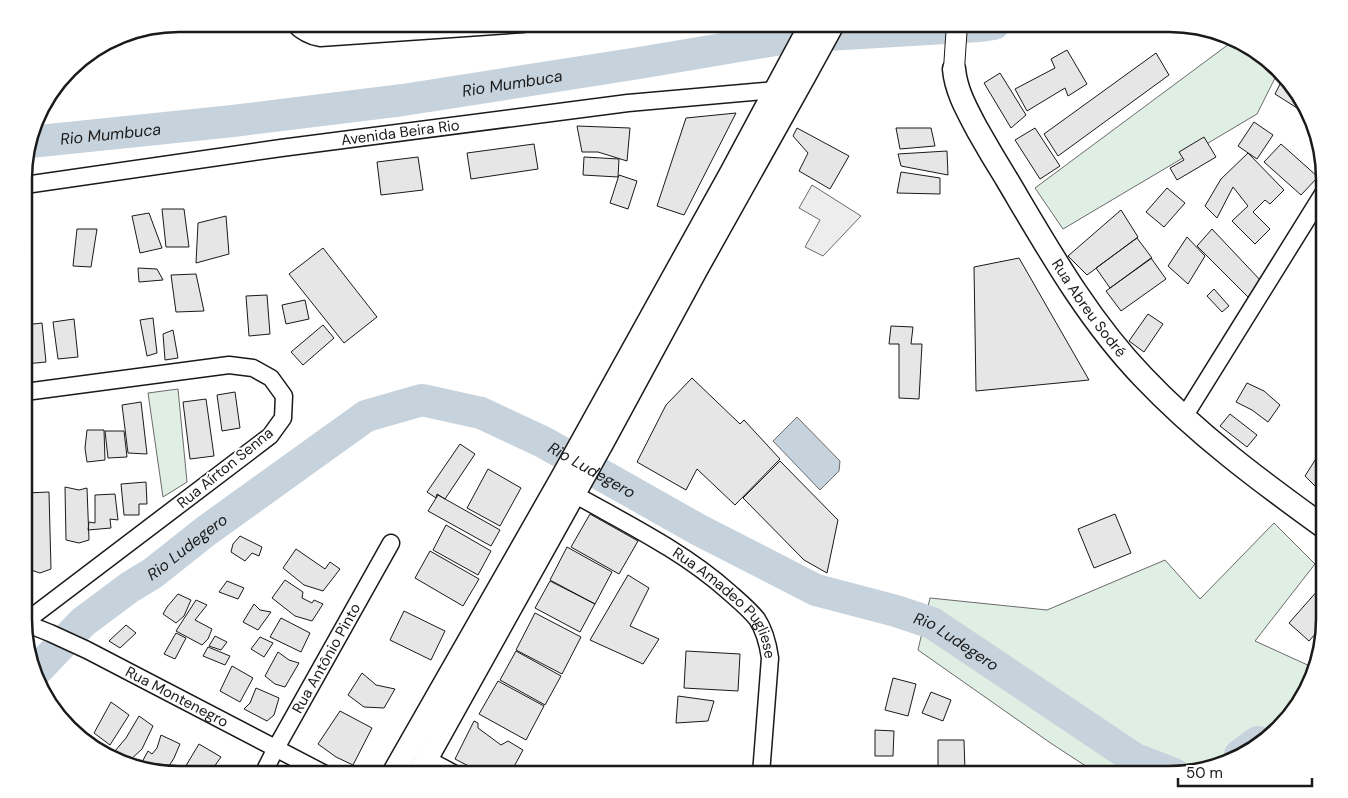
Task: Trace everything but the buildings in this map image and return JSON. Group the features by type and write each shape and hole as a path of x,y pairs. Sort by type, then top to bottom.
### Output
{"main road":[{"path":"596,435 696,270 796,71 808,32"},
{"path":"423,766 572,485 596,435 776,90 796,71 826,32"},
{"name":"Rua Abreu Sodré","path":"954,70 960,96 965,106 1042,240 1075,291 1109,338 1142,376 1184,417 1280,496 1315,521"},
{"path":"398,766 572,485"}],"street":[{"name":"Rua Abreu Sodré","path":"954,70 956,32"},
{"path":"305,33 320,38 395,33"},
{"name":"Avenida Beira Rio","path":"32,184 281,148 628,102 776,90"},
{"path":"1184,417 1315,206"},
{"name":"Rua Aírton Senna","path":"32,391 229,365 253,368 271,378 284,396 283,418 270,436 32,617"},
{"name":"Rua Amadeo Pugliese","path":"572,485 679,553 717,582 757,619 767,640 770,658 762,765"},
{"name":"Rua Antônio Pinto","path":"267,766 391,543"},
{"name":"Rua Montenegro","path":"33,625 87,650 310,766"}],"green space":[{"path":"1227,45 1242,52 1275,78 1257,114 1063,229 1035,188"},
{"path":"178,389 187,482 163,497 148,393"},
{"path":"1274,523 1315,564 1255,641 1308,665 1296,692 1273,723 1250,741 1216,758 1198,763 1178,765 1084,765 918,650 930,598 1047,610 1165,560 1200,599"}],"shaded area":[{"path":"812,185 861,216 823,256 805,247 820,220 799,208"},
{"path":"797,417 840,461 839,471 820,490 773,441"}],"waterway":[{"name":"Rio Mumbuca","path":"37,141 233,121 403,100 793,37 873,32"},
{"name":"Rio Ludegero","path":"41,666 83,622 130,587 153,573 206,531 366,416 422,400 481,413 543,442 699,530 816,590 896,611 932,623 1135,759 1151,765"}]}
